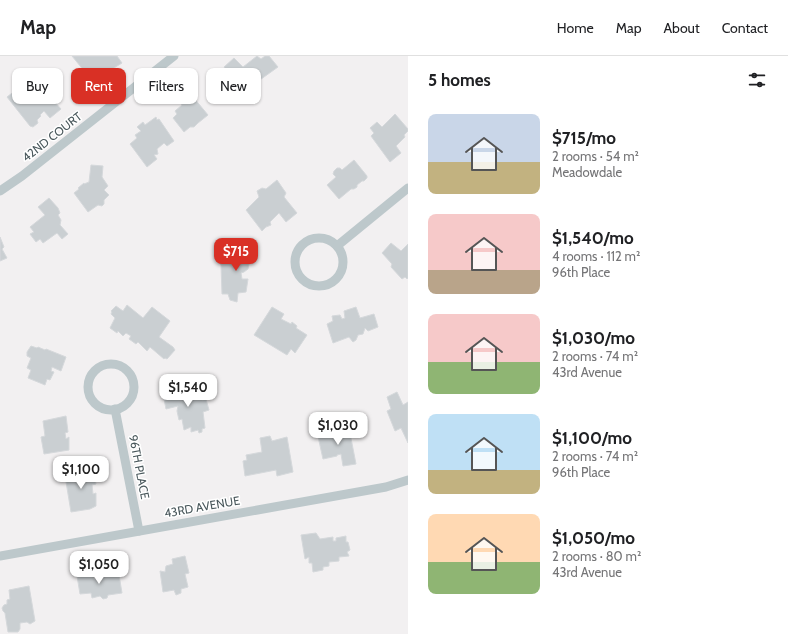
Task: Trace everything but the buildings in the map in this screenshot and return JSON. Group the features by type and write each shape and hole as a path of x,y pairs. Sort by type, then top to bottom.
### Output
{"street":[{"name":"42ND COURT","path":"0,191 22,176 174,56"},
{"path":"337,246 408,188"},
{"path":"315,238 323,238 331,241 337,246 342,253 344,260 340,275 335,281 321,287 306,283 300,278 296,270 295,262 296,254 300,247 315,238"},
{"path":"110,364 124,368 130,374 133,380 134,388 133,396 129,403 122,408 115,409 108,410 100,408 90,397 88,390 89,382 93,373 102,366 110,364"},
{"name":"96TH PLACE","path":"115,409 139,531"},
{"name":"43RD AVENUE","path":"0,556 386,487 408,480"}]}
